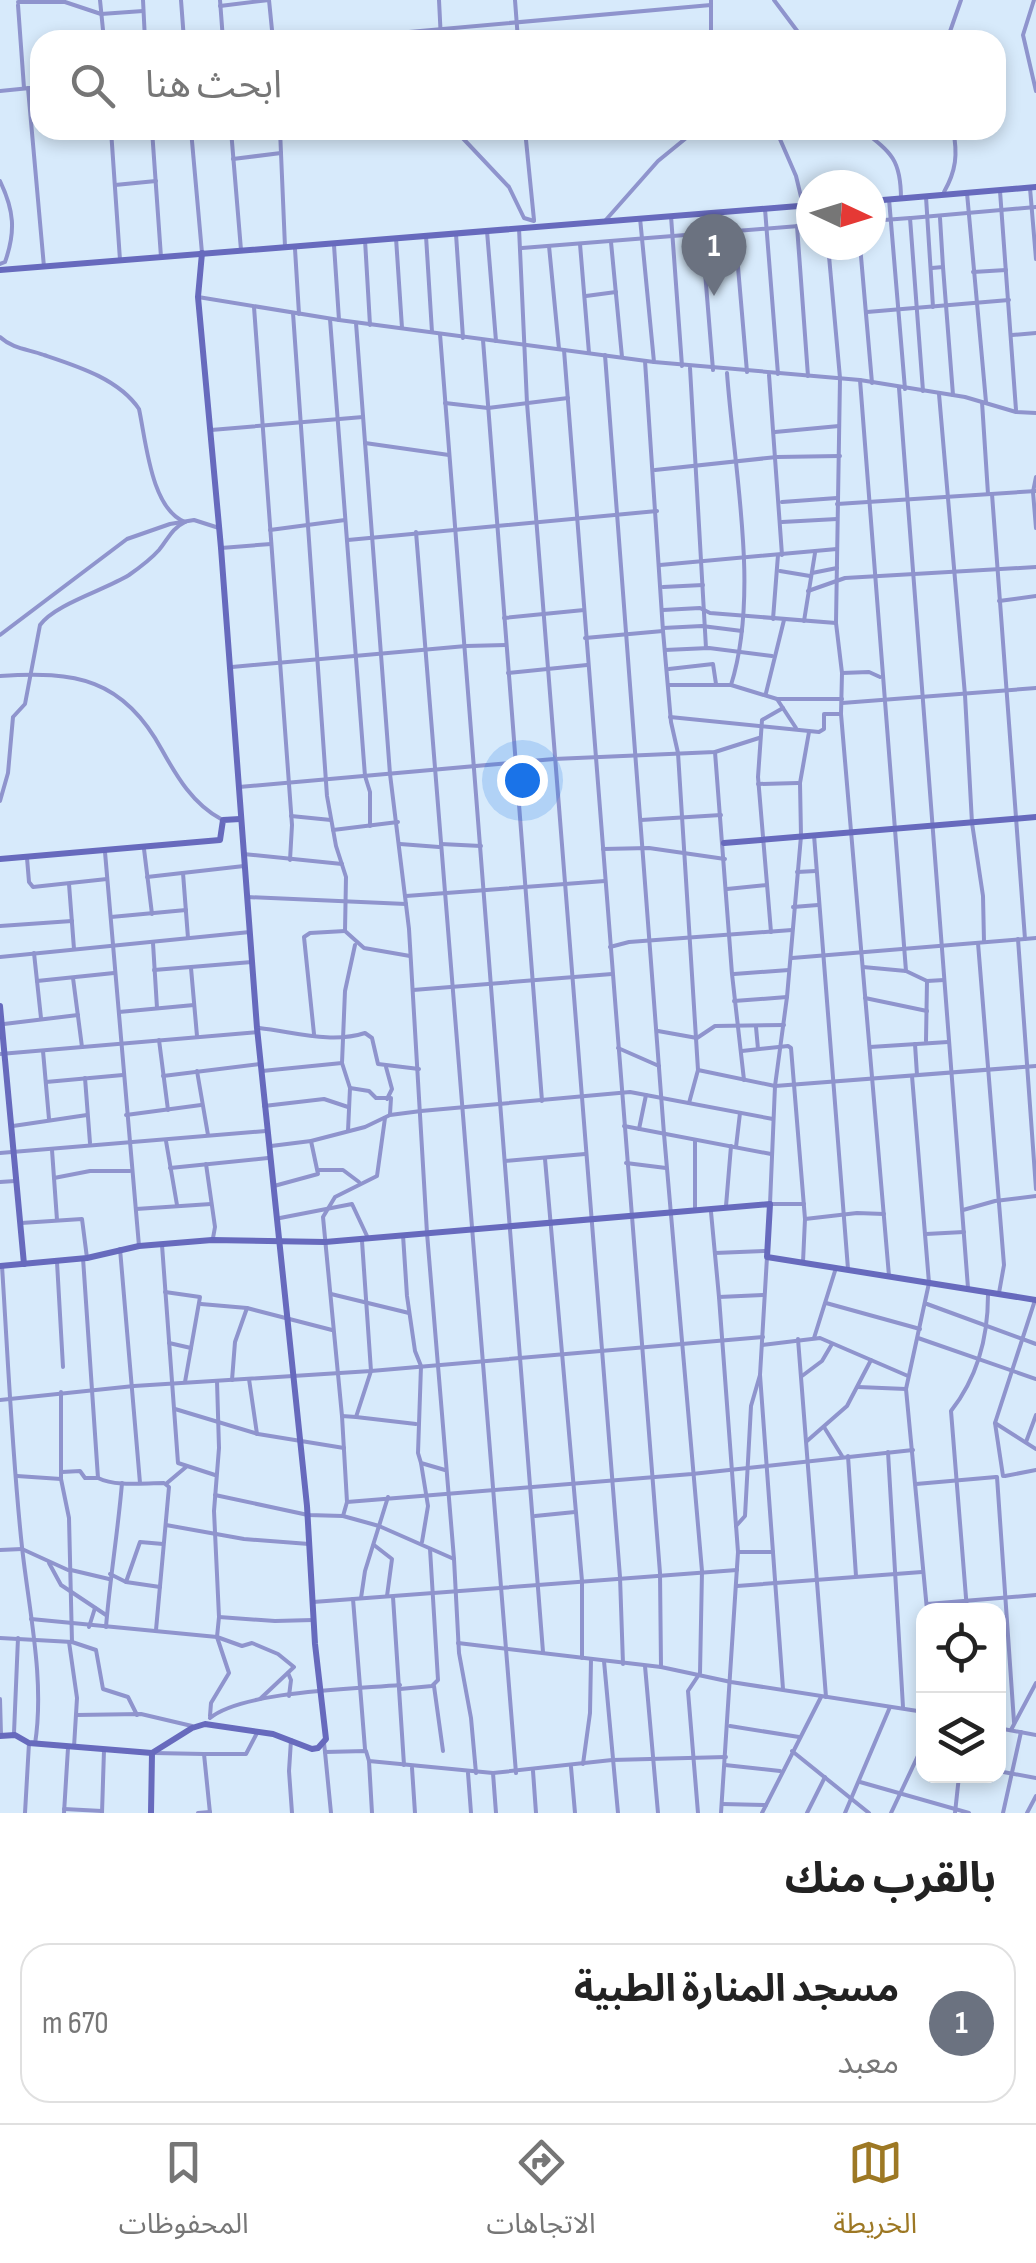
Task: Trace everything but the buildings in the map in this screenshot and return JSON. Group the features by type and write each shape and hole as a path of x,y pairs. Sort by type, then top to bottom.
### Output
{"street":[{"path":"100,0 103,30"},
{"path":"143,0 145,30"},
{"path":"181,0 183,30"},
{"path":"222,30 220,3 269,0 272,30"},
{"path":"439,0 441,30 711,3 712,30"},
{"path":"515,0 517,30"},
{"path":"774,0 796,30"},
{"path":"952,30 962,0"},
{"path":"1034,0 1023,35 1036,91"},
{"path":"30,128 17,1 64,2 101,14 144,12"},
{"path":"0,91 30,88"},
{"path":"31,140 44,266"},
{"path":"112,140 120,260"},
{"path":"153,140 161,257"},
{"path":"192,140 202,253 198,297 257,1030 308,1515 313,1620 331,1813"},
{"path":"232,140 241,250"},
{"path":"280,140 285,247"},
{"path":"464,140 509,188 524,218 535,224"},
{"path":"526,140 535,224"},
{"path":"604,222 658,162 684,140"},
{"path":"780,140 796,176"},
{"path":"877,140 901,172 901,199"},
{"path":"943,196 953,177 953,140"},
{"path":"233,159 281,153"},
{"path":"0,181 14,228 5,262 0,267"},
{"path":"115,185 156,181"},
{"path":"886,200 1033,188 1036,259"},
{"path":"1000,191 1016,412"},
{"path":"967,193 997,570 1036,1188"},
{"path":"926,197 933,308"},
{"path":"889,200 906,500 925,698 968,1288"},
{"path":"0,267 796,206"},
{"path":"886,220 1034,208"},
{"path":"765,209 778,374"},
{"path":"671,216 682,366"},
{"path":"640,218 654,362"},
{"path":"910,218 923,391"},
{"path":"940,218 953,395"},
{"path":"520,248 796,226"},
{"path":"519,228 527,403 620,1577 623,1664"},
{"path":"487,231 496,342"},
{"path":"734,232 748,372"},
{"path":"456,234 464,338"},
{"path":"702,235 713,370"},
{"path":"426,236 432,333"},
{"path":"396,238 402,329"},
{"path":"364,240 370,324"},
{"path":"611,242 622,358"},
{"path":"333,243 339,320"},
{"path":"580,244 589,353"},
{"path":"295,246 308,526 330,820 346,877 345,931 364,948 410,956"},
{"path":"549,246 578,520 660,1573 662,1667"},
{"path":"800,260 808,376"},
{"path":"829,260 840,378 836,623 889,1276"},
{"path":"862,260 872,383"},
{"path":"932,268 943,266"},
{"path":"973,272 1006,270"},
{"path":"585,296 616,292"},
{"path":"198,297 464,338 713,370 860,380 1036,413"},
{"path":"867,312 1008,300"},
{"path":"254,307 291,816 290,860"},
{"path":"330,319 370,826"},
{"path":"356,322 390,774 406,896 458,1642 476,1773"},
{"path":"1012,335 1036,332"},
{"path":"440,334 543,1652"},
{"path":"0,338 14,347 100,377 132,398 139,408 162,500 170,514 185,522"},
{"path":"482,340 542,1101"},
{"path":"605,355 661,1098 702,1571 700,1673 688,1692 698,1813"},
{"path":"646,361 666,669 678,753 697,1038 698,1070 689,1103"},
{"path":"690,367 706,648"},
{"path":"727,370 744,558 742,652 731,685"},
{"path":"769,373 782,522 773,619"},
{"path":"860,380 880,677 906,972"},
{"path":"939,394 972,822 984,904 981,942 1004,1265 999,1293"},
{"path":"445,403 488,408 568,398"},
{"path":"210,430 363,417"},
{"path":"775,432 839,426"},
{"path":"365,443 449,455"},
{"path":"654,470 777,457 840,456"},
{"path":"1036,477 1036,528"},
{"path":"780,502 869,503 1034,491"},
{"path":"348,540 657,511"},
{"path":"782,522 837,519"},
{"path":"0,635 128,539 185,522 203,520 219,528"},
{"path":"270,530 345,520"},
{"path":"0,801 8,773 13,717 25,704 36,636 48,615 133,572 160,549 173,528 185,522"},
{"path":"416,532 516,1773"},
{"path":"221,548 271,544"},
{"path":"660,565 837,549"},
{"path":"804,621 815,553"},
{"path":"808,592 845,578 1036,567"},
{"path":"778,571 810,574 837,568"},
{"path":"661,587 703,585"},
{"path":"999,601 1036,596"},
{"path":"662,610 704,609 710,613 836,623"},
{"path":"504,618 584,610"},
{"path":"766,693 772,656 784,620"},
{"path":"585,638 705,626 742,631"},
{"path":"230,667 466,646 506,646"},
{"path":"665,650 706,648 772,656"},
{"path":"666,669 713,664 716,684"},
{"path":"508,673 587,665"},
{"path":"842,672 869,672 880,677"},
{"path":"0,676 64,674 101,686 136,712 152,730 178,779 193,797 222,820 240,818"},
{"path":"668,685 731,685 777,699 842,701 1036,688"},
{"path":"777,699 798,730"},
{"path":"771,932 758,784 759,725 766,715 783,708"},
{"path":"670,717 808,732 823,731 824,714 842,714"},
{"path":"783,1689 760,1375 775,1086 787,996 801,836 800,783 808,732"},
{"path":"238,788 554,758 716,752 759,738"},
{"path":"716,752 734,1001 744,1080"},
{"path":"758,784 800,783"},
{"path":"640,820 721,815"},
{"path":"291,816 330,820"},
{"path":"724,843 1036,817"},
{"path":"0,859 220,840 222,820"},
{"path":"333,830 398,822"},
{"path":"814,836 848,1270"},
{"path":"143,844 152,914"},
{"path":"400,844 481,846"},
{"path":"603,849 642,847 724,859"},
{"path":"104,849 139,1246"},
{"path":"243,854 342,864"},
{"path":"27,856 30,886 107,879"},
{"path":"148,877 244,866"},
{"path":"797,872 816,871"},
{"path":"184,873 188,940"},
{"path":"406,896 605,881"},
{"path":"69,884 74,949"},
{"path":"727,889 768,884"},
{"path":"247,897 406,904"},
{"path":"793,907 818,905"},
{"path":"110,917 186,910"},
{"path":"0,926 72,922"},
{"path":"610,947 792,930"},
{"path":"314,1034 304,937 310,933 345,931"},
{"path":"0,957 250,932"},
{"path":"790,958 1036,938"},
{"path":"348,1132 350,1088 342,1063 345,990 355,942"},
{"path":"153,943 157,1008"},
{"path":"34,953 41,1019"},
{"path":"154,970 252,962"},
{"path":"862,967 906,972 927,981 944,980"},
{"path":"191,968 197,1036"},
{"path":"732,974 789,970"},
{"path":"38,982 114,973"},
{"path":"413,990 612,974"},
{"path":"74,978 82,1047"},
{"path":"926,1044 927,981"},
{"path":"734,1001 787,996"},
{"path":"865,998 927,1011"},
{"path":"119,1012 194,1005"},
{"path":"0,1006 4,1084 12,1126 24,1264"},
{"path":"1,1024 78,1015"},
{"path":"657,1031 697,1038 715,1026 784,1025"},
{"path":"756,1026 758,1049"},
{"path":"2,1054 257,1030 314,1034 328,1040 365,1033 371,1036 377,1063 419,1069"},
{"path":"159,1040 168,1110"},
{"path":"870,1047 948,1042"},
{"path":"915,1044 929,1282 906,1389 927,1603"},
{"path":"618,1048 659,1066"},
{"path":"741,1051 790,1048 805,1219 804,1262"},
{"path":"43,1051 49,1119"},
{"path":"164,1076 342,1063"},
{"path":"698,1070 775,1086 1036,1066"},
{"path":"386,1067 392,1089 388,1099"},
{"path":"197,1071 208,1135"},
{"path":"46,1082 123,1075"},
{"path":"85,1078 90,1146"},
{"path":"343,1516 347,1502 342,1416 323,1217 334,1197 378,1175 391,1100 350,1088"},
{"path":"267,1146 311,1141 421,1110 621,1092 773,1119"},
{"path":"638,1129 646,1094"},
{"path":"264,1106 324,1099 348,1108"},
{"path":"126,1115 201,1105"},
{"path":"726,1207 740,1113"},
{"path":"12,1126 87,1115"},
{"path":"624,1126 771,1154"},
{"path":"0,1152 266,1131"},
{"path":"166,1139 177,1205"},
{"path":"695,1140 695,1210"},
{"path":"311,1141 319,1170"},
{"path":"52,1148 57,1220"},
{"path":"504,1161 585,1154"},
{"path":"170,1168 268,1158"},
{"path":"545,1158 582,1581 582,1658"},
{"path":"626,1163 667,1168"},
{"path":"206,1164 215,1234 212,1240"},
{"path":"271,1186 312,1178 319,1170 344,1170 361,1184"},
{"path":"54,1178 90,1171 130,1171"},
{"path":"0,1182 15,1181"},
{"path":"962,1210 998,1200 1036,1196"},
{"path":"134,1209 211,1204"},
{"path":"25,1813 38,1723 1,1266 212,1240 325,1242 711,1208 804,1204"},
{"path":"275,1219 355,1205 365,1239 371,1372 356,1416"},
{"path":"711,1208 738,1552 720,1813"},
{"path":"805,1219 884,1214"},
{"path":"20,1223 82,1218 98,1478"},
{"path":"926,1234 964,1232"},
{"path":"403,1235 409,1313 421,1366 417,1424 428,1506 422,1543"},
{"path":"162,1245 175,1450 178,1463 215,1475"},
{"path":"120,1249 140,1483"},
{"path":"715,1253 767,1254 1036,1300 995,1423 1014,1722"},
{"path":"57,1261 63,1366"},
{"path":"814,1338 836,1268"},
{"path":"966,1602 952,1410 964,1396 978,1360 988,1326 988,1291"},
{"path":"165,1292 198,1295 200,1304 184,1382"},
{"path":"330,1294 409,1313"},
{"path":"719,1296 764,1295"},
{"path":"826,1303 920,1330"},
{"path":"200,1304 248,1308 333,1330"},
{"path":"926,1304 1036,1344"},
{"path":"232,1380 235,1342 248,1308"},
{"path":"0,1400 60,1392 371,1372 763,1337"},
{"path":"762,1345 814,1338 908,1376"},
{"path":"918,1338 1036,1378"},
{"path":"762,1813 799,1737 824,1697 798,1339"},
{"path":"169,1344 191,1348"},
{"path":"801,1378 822,1361 832,1344"},
{"path":"806,1442 847,1406 871,1360"},
{"path":"736,1526 745,1516 752,1400 760,1375"},
{"path":"249,1379 258,1434"},
{"path":"210,1720 211,1703 228,1673 217,1637 217,1382"},
{"path":"858,1387 906,1389"},
{"path":"60,1392 61,1480 69,1518 70,1642 76,1715 64,1811 102,1812 104,1750"},
{"path":"175,1409 258,1434 344,1448"},
{"path":"1026,1442 1036,1415"},
{"path":"342,1416 417,1424"},
{"path":"995,1423 1036,1449"},
{"path":"824,1427 845,1456 856,1577"},
{"path":"347,1502 692,1474 913,1450"},
{"path":"888,1452 903,1708"},
{"path":"422,1463 447,1470"},
{"path":"62,1472 80,1472 85,1478 102,1481 166,1483 186,1467"},
{"path":"916,1484 1036,1472"},
{"path":"16,1476 61,1480"},
{"path":"106,1629 122,1483"},
{"path":"156,1630 169,1487 166,1483"},
{"path":"215,1494 308,1515 343,1516 422,1543 454,1559"},
{"path":"361,1598 365,1571 388,1498"},
{"path":"533,1516 575,1512"},
{"path":"165,1525 310,1544"},
{"path":"126,1582 140,1542 164,1544"},
{"path":"374,1545 392,1560 390,1597 404,1765"},
{"path":"430,1549 438,1678 434,1686 443,1751"},
{"path":"0,1550 22,1550 69,1570 160,1587"},
{"path":"738,1552 774,1552"},
{"path":"49,1562 60,1585 107,1616"},
{"path":"312,1602 737,1570"},
{"path":"738,1586 923,1572"},
{"path":"958,1603 1036,1596"},
{"path":"353,1599 372,1813"},
{"path":"89,1627 95,1608"},
{"path":"219,1617 313,1620"},
{"path":"31,1619 72,1626 217,1637 242,1646 252,1643 293,1664 294,1669 260,1698 196,1727 152,1753"},
{"path":"0,1638 70,1642 96,1650 103,1689 128,1697 137,1714"},
{"path":"14,1735 18,1638"},
{"path":"458,1642 662,1667 731,1682 916,1710"},
{"path":"583,1765 590,1713 590,1659"},
{"path":"604,1661 618,1813"},
{"path":"646,1666 658,1813"},
{"path":"288,1674 289,1696"},
{"path":"1011,1730 1036,1683"},
{"path":"260,1698 434,1686"},
{"path":"0,1700 1,1736 14,1735 32,1744 152,1753 246,1754 257,1732"},
{"path":"845,1813 891,1705"},
{"path":"76,1715 137,1714 196,1727"},
{"path":"210,1720 312,1749 366,1750"},
{"path":"728,1726 799,1737"},
{"path":"1006,1729 1036,1735"},
{"path":"1004,1813 1021,1732"},
{"path":"291,1740 292,1813"},
{"path":"792,1751 869,1813"},
{"path":"152,1753 152,1813"},
{"path":"198,1813 210,1812 204,1754"},
{"path":"369,1761 476,1773 516,1773 612,1760 726,1757"},
{"path":"725,1765 782,1772"},
{"path":"892,1813 916,1765"},
{"path":"412,1766 414,1813"},
{"path":"570,1767 575,1813"},
{"path":"533,1771 536,1813"},
{"path":"468,1772 471,1813"},
{"path":"493,1773 496,1813"},
{"path":"1006,1773 1036,1778"},
{"path":"807,1813 824,1777"},
{"path":"860,1782 969,1813"},
{"path":"956,1811 958,1783"},
{"path":"1026,1813 1036,1796"},
{"path":"722,1804 766,1805"}],"place":[{"name":"مسجد المنارة الطبية","path":"714,296"}]}
